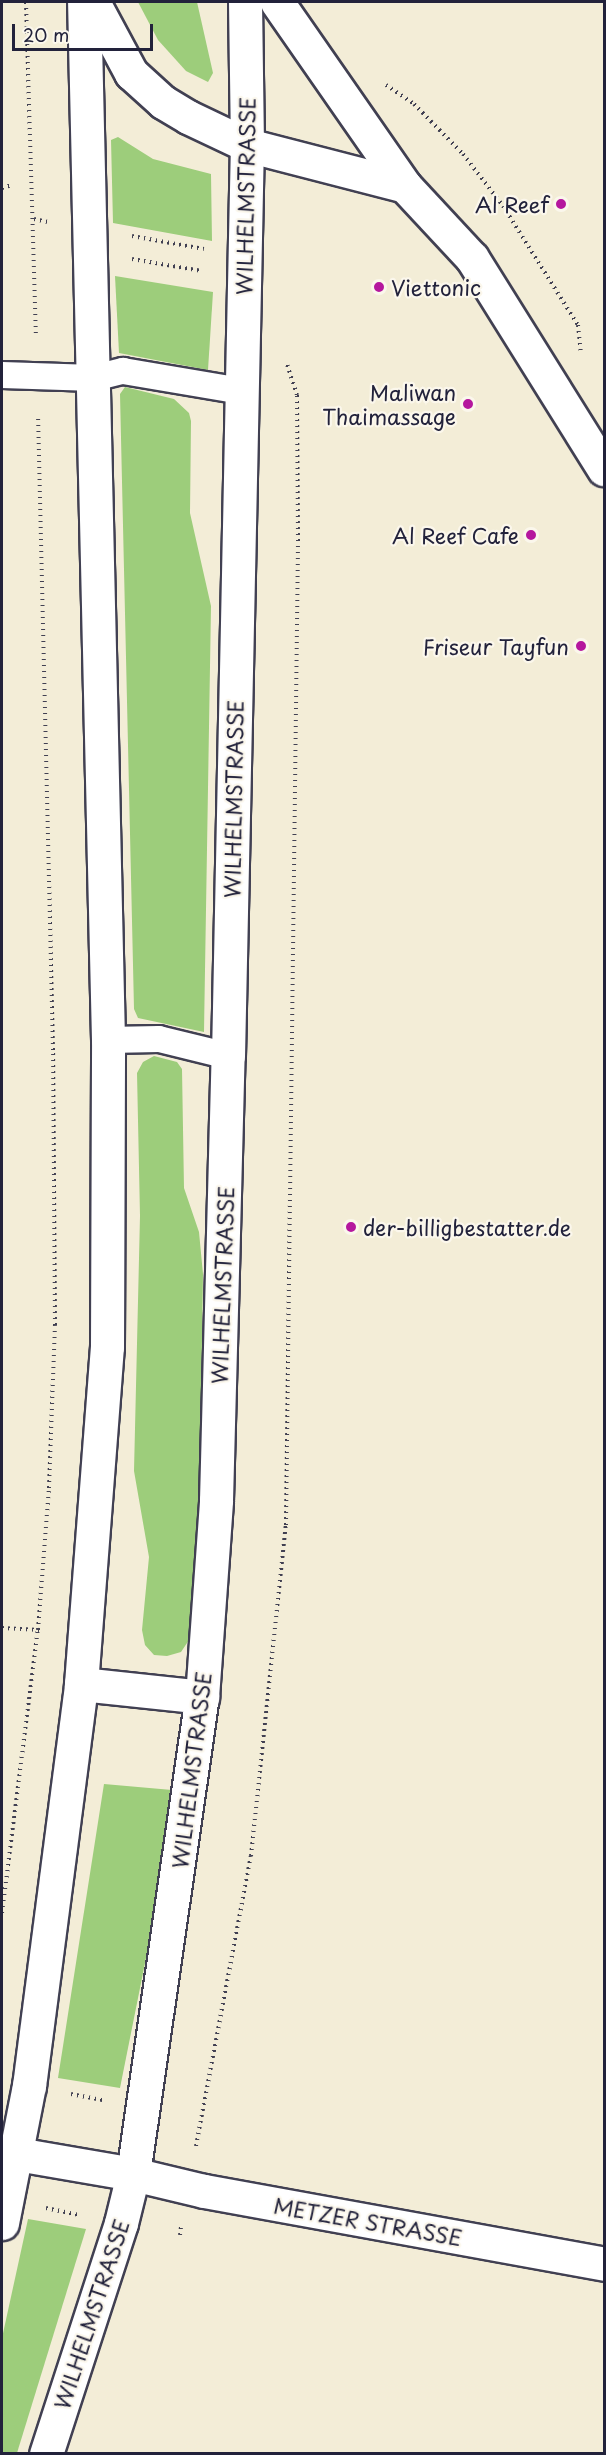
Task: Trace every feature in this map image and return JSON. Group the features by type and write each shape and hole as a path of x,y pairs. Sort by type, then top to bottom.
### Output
{"main road":[{"path":"2,2223 17,2154 81,1684 107,1347 108,1040 84,2"},
{"path":"93,2 130,72 163,102 247,145 405,186"},
{"name":"WILHELMSTRASSE","path":"46,2454 122,2223 133,2174 202,1697 216,1500 228,1056 247,145 245,2"},
{"path":"277,2 405,186 472,258 604,469"},
{"path":"81,1684 202,1697"},
{"path":"17,2154 133,2174"},
{"name":"METZER STRASSE","path":"133,2174 204,2192 604,2264"}],"lane":[{"path":"2,375 94,378 123,371 241,391"},
{"path":"108,1040 159,1039 228,1056"}],"path":[{"path":"2,1913 38,1630 55,1325 52,1050 34,219 26,2"},
{"path":"381,83 414,104 463,154 503,206 578,325 582,357"},
{"path":"2,188 12,185"},
{"path":"34,219 48,222"},
{"path":"125,235 212,250"},
{"path":"125,257 213,273"},
{"path":"201,2119 251,1856 286,1525 297,541 297,395 286,357"},
{"path":"65,2092 114,2102"},
{"path":"39,2207 89,2217"}],"green space":[{"path":"138,2 197,2 213,73 208,82 186,71 158,40"},
{"path":"118,137 153,159 211,174 212,241 113,223 111,140"},
{"path":"115,276 213,292 208,370 119,353"},
{"path":"125,387 174,399 189,413 191,421 190,513 211,606 204,1032 138,1018 134,1009 120,394"},
{"path":"154,1056 177,1062 182,1069 184,1188 199,1232 203,1274 200,1474 189,1640 181,1652 167,1656 154,1655 145,1645 142,1630 149,1557 134,1471 140,1216 137,1073 143,1062"},
{"path":"104,1784 172,1790 149,1943 120,2088 58,2078"},
{"path":"28,2219 86,2229 17,2453 2,2453 2,2338"}],"place":[{"name":"Al Reef","path":"561,204"},
{"name":"Viettonic","path":"379,287"},
{"name":"Maliwan Thaimassage","path":"468,404"},
{"name":"Al Reef Cafe","path":"531,535"},
{"name":"Friseur Tayfun","path":"581,646"},
{"name":"der-billigbestatter.de","path":"351,1227"}]}
